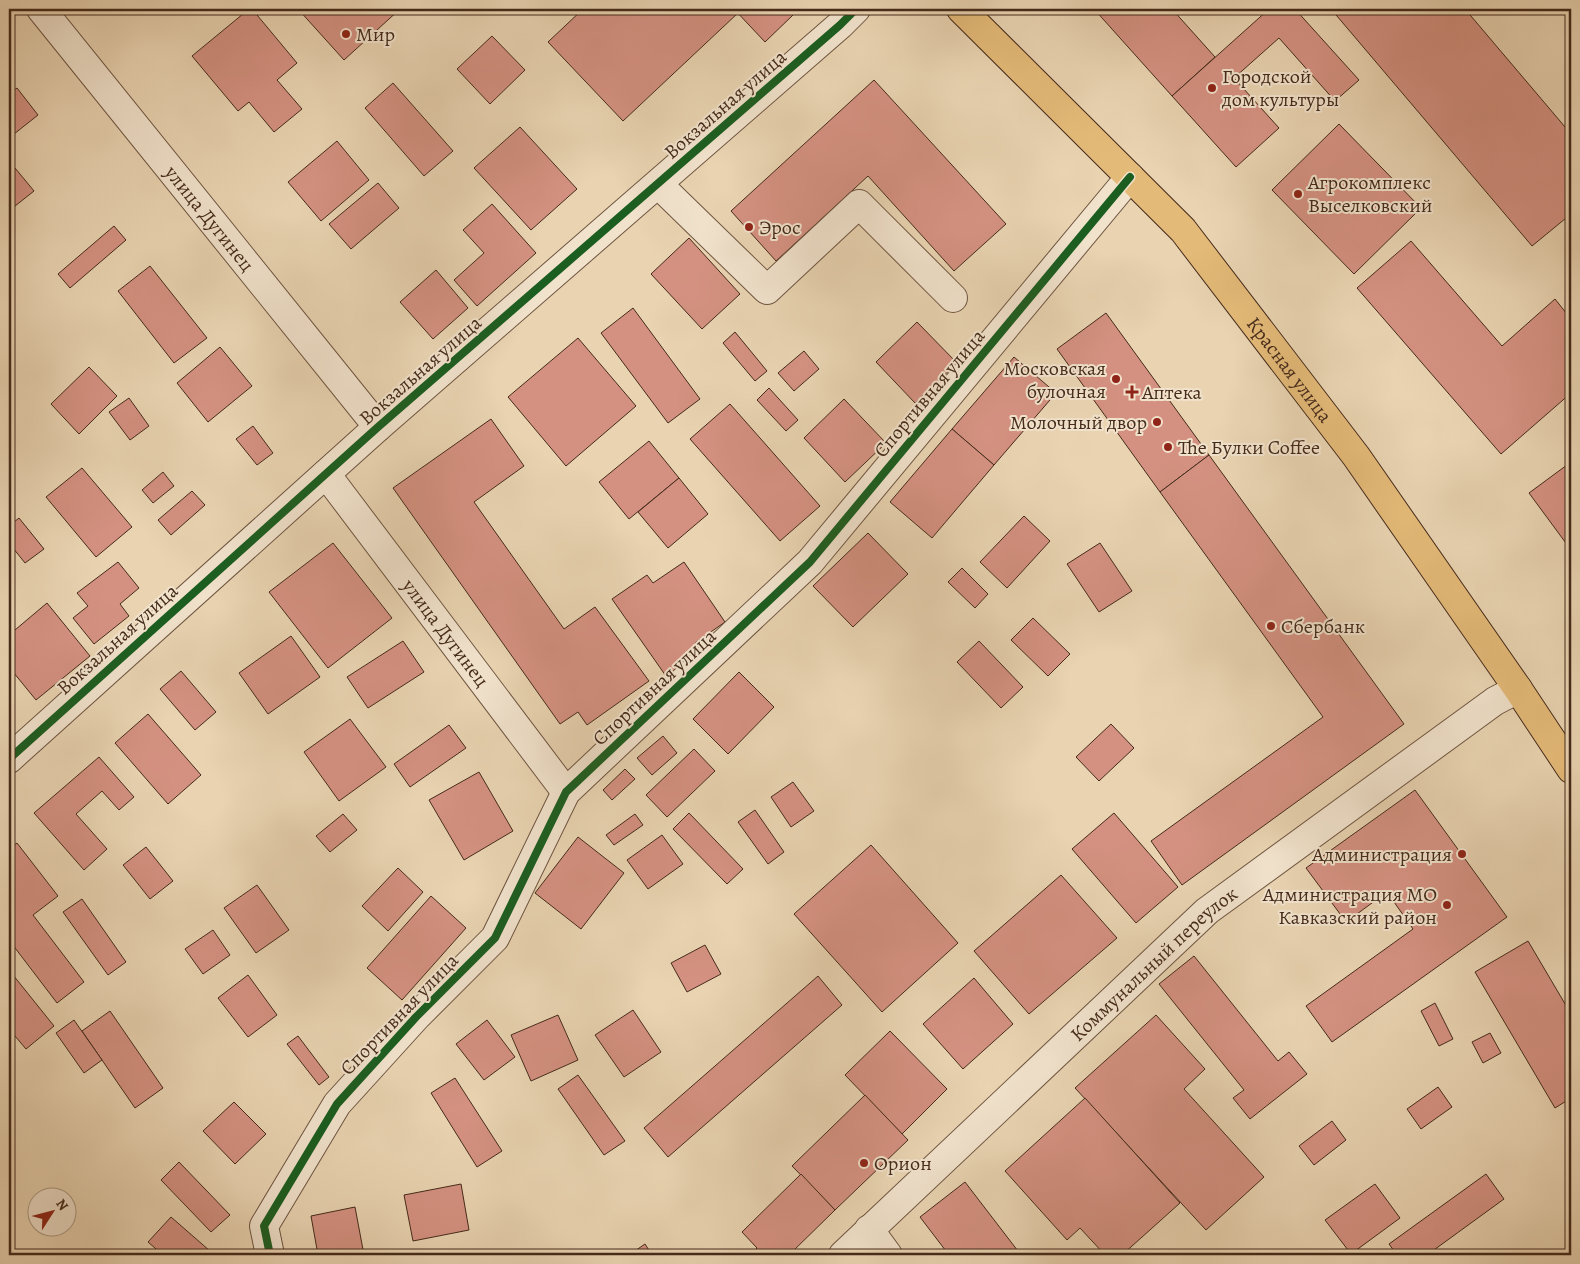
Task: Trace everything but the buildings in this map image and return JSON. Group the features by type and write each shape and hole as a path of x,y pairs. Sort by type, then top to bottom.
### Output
{"main road":[{"name":"Красная улица","path":"961,9 1183,230 1350,448 1518,689 1571,769"}],"street":[{"name":"улица Дугинец","path":"40,9 378,427"},
{"name":"Вокзальная улица","path":"9,759 378,427 840,25 856,9"},
{"name":"Спортивная улица","path":"270,1255 264,1226 336,1104 416,1018 496,938 566,792 810,562 1130,177"},
{"path":"658,184 767,290 859,204 953,298"},
{"name":"улица Дугинец","path":"326,474 566,792"},
{"name":"Коммунальный переулок","path":"843,1255 1207,911 1487,707 1518,689"},
{"path":"869,1229 888,1255"}],"cycle path":[{"path":"9,759 378,427 840,25 856,9"},
{"path":"270,1255 264,1226 337,1104 416,1017 495,938 566,792 810,562 1130,177"}],"place":[{"name":"Мир","path":"346,34"},
{"name":"Городской дом культуры","path":"1212,88"},
{"name":"Агрокомплекс Выселковский","path":"1298,194"},
{"name":"Эрос","path":"749,227"},
{"name":"Московская булочная","path":"1116,379"},
{"name":"Аптека","path":"1132,392"},
{"name":"Молочный двор","path":"1157,422"},
{"name":"The Булки Coffee","path":"1168,447"},
{"name":"Сбербанк","path":"1271,626"},
{"name":"Администрация","path":"1462,854"},
{"name":"Администрация МО Кавказский район","path":"1447,905"},
{"name":"Орион","path":"864,1163"}]}
